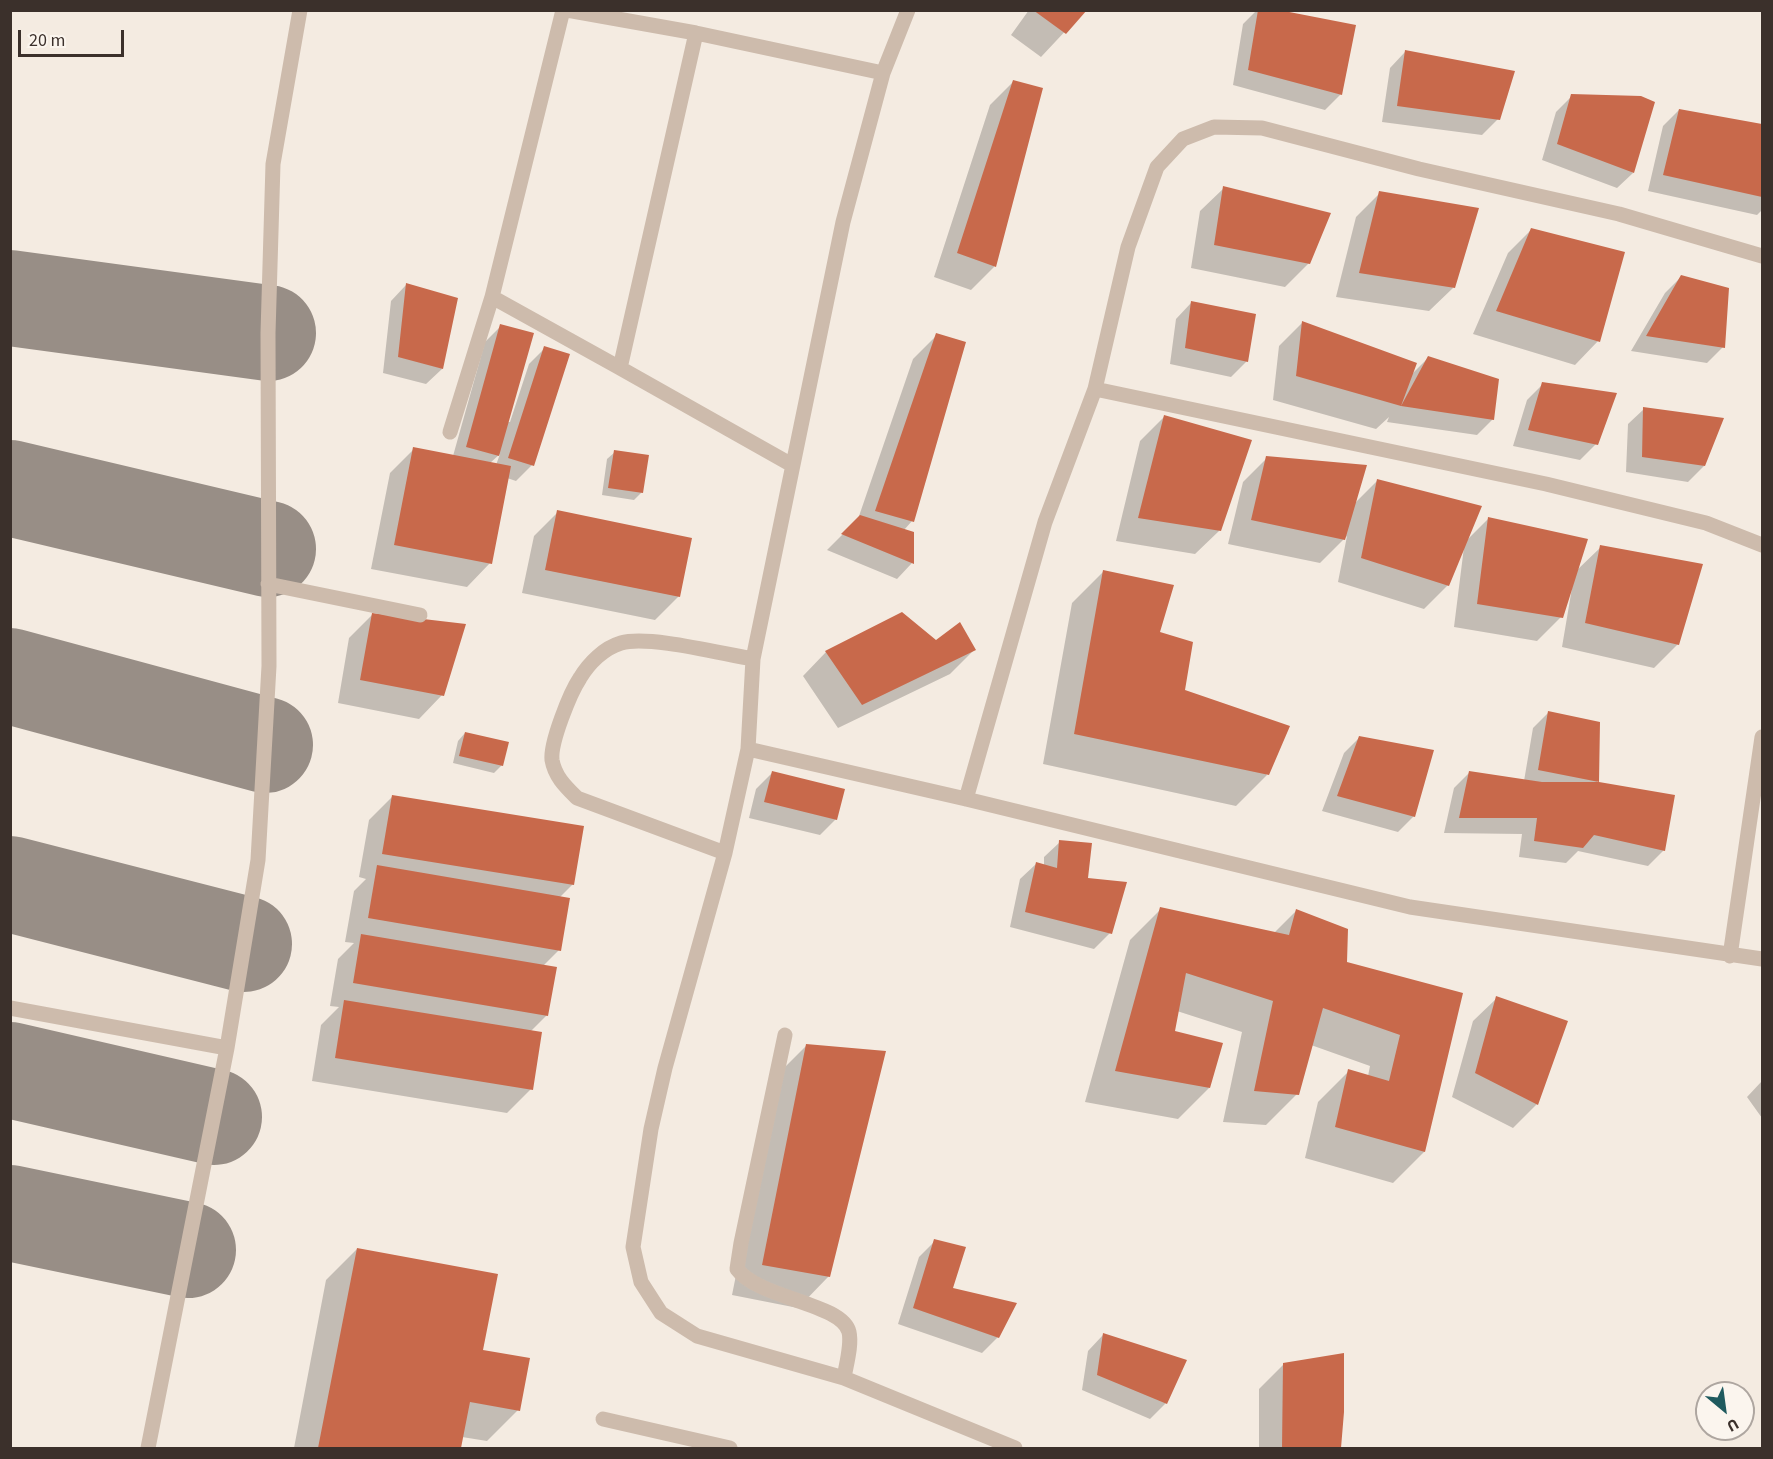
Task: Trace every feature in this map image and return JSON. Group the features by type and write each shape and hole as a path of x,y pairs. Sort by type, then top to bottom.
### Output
{"lane":[{"path":"148,1449 227,1047 258,860 269,666 268,333 273,164 300,10"},
{"path":"450,432 492,297 565,10 696,33 884,73"},
{"path":"909,10 884,73 843,222 753,659 748,749 725,853 665,1068 651,1129 633,1247 641,1282 661,1313 697,1336 844,1378 1015,1449"},
{"path":"620,368 696,33"},
{"path":"966,799 1045,522 1095,389 1128,247 1157,167 1183,139 1214,127 1262,128 1419,169 1619,214 1762,256"},
{"path":"492,297 792,465"},
{"path":"1095,389 1546,484 1706,523 1762,545"},
{"path":"268,584 420,615"},
{"path":"725,853 577,798 559,780 552,759 558,730 580,678 602,652 622,642 666,643 753,659"},
{"path":"1730,956 1762,738"},
{"path":"748,749 966,799 1410,907 1762,959"},
{"path":"10,1008 227,1047"},
{"path":"785,1035 737,1269 752,1284 840,1317 849,1331 844,1378"},
{"path":"603,1419 730,1449"}],"building":[{"path":"1033,10 1087,10 1066,34"},
{"path":"1258,10 1279,10 1356,25 1342,95 1248,70"},
{"path":"1405,50 1515,71 1500,120 1397,106"},
{"path":"1013,80 1043,88 996,267 957,253"},
{"path":"1571,94 1641,96 1655,102 1634,173 1557,144"},
{"path":"1679,109 1762,124 1762,197 1663,175"},
{"path":"1223,186 1331,213 1310,264 1214,245"},
{"path":"1379,191 1479,208 1455,288 1359,273"},
{"path":"1531,228 1625,252 1600,342 1496,311"},
{"path":"1681,275 1729,288 1725,348 1646,336"},
{"path":"406,283 458,298 443,369 398,357"},
{"path":"1191,301 1256,314 1248,362 1185,348"},
{"path":"1302,321 1417,363 1401,406 1296,376"},
{"path":"500,324 534,333 499,456 466,447"},
{"path":"936,333 966,342 914,522 875,511"},
{"path":"544,346 570,354 534,466 508,458"},
{"path":"1428,356 1499,379 1494,420 1401,406"},
{"path":"1542,382 1617,393 1598,445 1528,430"},
{"path":"1643,407 1724,418 1705,466 1642,457"},
{"path":"1164,415 1252,440 1221,531 1138,518"},
{"path":"413,447 511,466 492,564 394,545"},
{"path":"614,450 649,455 643,493 608,488"},
{"path":"1266,456 1367,465 1345,540 1251,520"},
{"path":"1377,479 1482,506 1449,586 1361,558"},
{"path":"557,510 692,538 680,597 545,570"},
{"path":"860,515 914,532 914,564 841,534"},
{"path":"1488,517 1588,539 1563,618 1477,604"},
{"path":"1600,545 1703,564 1679,645 1585,623"},
{"path":"1103,570 1174,585 1160,632 1193,642 1185,690 1290,726 1269,775 1074,734"},
{"path":"902,612 936,640 960,622 976,650 862,705 825,651"},
{"path":"372,613 466,624 444,696 360,680"},
{"path":"1548,711 1600,722 1599,782 1538,770"},
{"path":"465,732 509,742 503,766 459,756"},
{"path":"1359,736 1434,750 1415,817 1337,796"},
{"path":"772,771 845,789 837,820 764,802"},
{"path":"1469,771 1542,782 1599,782 1675,795 1665,851 1594,835 1583,848 1534,841 1537,818 1459,818"},
{"path":"392,795 584,826 574,885 382,854"},
{"path":"1059,840 1092,843 1088,878 1127,882 1112,934 1025,912 1036,862 1057,868"},
{"path":"377,865 570,898 561,951 368,918"},
{"path":"1160,907 1289,935 1296,909 1348,929 1347,962 1463,993 1425,1152 1335,1127 1348,1069 1389,1081 1400,1035 1323,1008 1299,1095 1254,1091 1273,1001 1186,973 1175,1031 1223,1043 1210,1088 1115,1071"},
{"path":"361,934 557,967 548,1016 353,983"},
{"path":"1496,996 1568,1021 1538,1105 1475,1073"},
{"path":"344,1000 542,1032 533,1090 335,1058"},
{"path":"806,1044 886,1051 830,1277 762,1265"},
{"path":"934,1239 966,1247 953,1288 1017,1303 999,1338 913,1308"},
{"path":"357,1248 498,1274 483,1350 530,1358 520,1411 470,1402 461,1448 318,1448"},
{"path":"1103,1333 1187,1360 1167,1404 1097,1375"},
{"path":"1344,1353 1344,1412 1341,1448 1282,1448 1283,1363"}],"taxiway":[{"path":"10,298 268,333"},
{"path":"10,488 268,549"},
{"path":"10,676 265,745"},
{"path":"10,884 244,944"},
{"path":"10,1070 214,1117"},
{"path":"10,1213 188,1250"}]}
